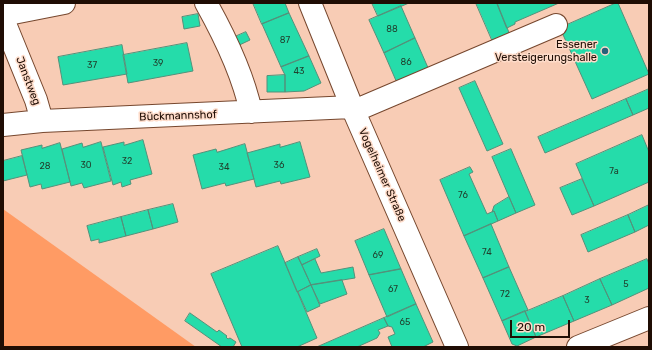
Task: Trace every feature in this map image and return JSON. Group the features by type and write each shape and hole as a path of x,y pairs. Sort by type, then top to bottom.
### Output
{"street":[{"path":"3,15 64,3"},
{"path":"206,3 224,36 247,95 251,112"},
{"name":"Vogelheimer Straße","path":"310,3 353,109 457,347"},
{"name":"Janstweg","path":"3,19 36,100 42,121"},
{"path":"353,109 556,25"},
{"name":"Bückmannshof","path":"3,125 42,121 353,109"},
{"path":"578,347 649,318"}],"shaded area":[{"path":"3,209 196,347 3,347"}],"building":[{"path":"253,3 285,3 289,13 262,24"},
{"path":"372,3 409,3 378,16"},
{"path":"476,3 497,3 510,35 493,42"},
{"path":"497,3 559,3 515,22 515,24 507,28"},
{"name":"Essener Versteigerungshalle","path":"618,3 649,74 592,99 560,28"},
{"path":"401,6 415,38 384,53 369,20"},
{"path":"289,13 309,56 281,67 262,24"},
{"path":"198,14 200,26 184,29 182,17"},
{"path":"246,32 250,40 233,48 230,39"},
{"path":"415,38 429,70 397,83 384,53"},
{"path":"187,43 193,71 128,83 123,55"},
{"path":"122,45 127,74 63,85 58,57"},
{"path":"309,56 321,83 304,91 285,92 285,75 281,67"},
{"path":"285,75 285,92 267,92 267,76"},
{"path":"475,81 503,144 487,151 459,88"},
{"path":"649,89 649,108 633,115 626,99"},
{"path":"626,99 633,115 545,153 538,137"},
{"path":"642,135 649,152 649,182 594,206 576,164"},
{"path":"143,140 152,174 130,180 131,184 122,187 121,182 113,185 103,147 124,142 124,145"},
{"path":"101,142 111,181 84,188 82,183 71,186 62,149 82,143 83,147"},
{"path":"300,142 310,177 281,184 280,181 256,187 247,153 280,144 280,147"},
{"path":"60,143 70,182 42,189 41,184 30,187 21,150 42,145 42,148"},
{"path":"245,144 254,179 226,186 225,183 202,189 193,155 216,149 217,152"},
{"path":"511,149 535,205 516,213 492,157"},
{"path":"22,156 27,175 3,181 3,161"},
{"path":"470,167 473,172 469,174 487,214 494,211 498,221 464,236 440,180"},
{"path":"582,179 594,206 572,215 560,188"},
{"path":"509,197 516,213 498,221 494,211 492,212 494,206"},
{"path":"173,204 178,222 153,229 148,210"},
{"path":"649,205 649,225 635,232 628,215"},
{"path":"148,210 153,229 126,236 121,217"},
{"path":"628,215 635,232 588,252 581,235"},
{"path":"121,217 126,236 99,243 99,239 91,241 87,226"},
{"path":"491,224 509,267 483,278 464,236"},
{"path":"384,229 401,269 369,275 355,241"},
{"path":"278,246 317,338 297,347 242,347 211,274"},
{"path":"317,249 320,256 302,265 298,257"},
{"path":"298,257 311,285 297,292 285,263"},
{"path":"315,259 321,273 353,267 355,278 311,285 302,265"},
{"path":"647,259 649,264 649,288 612,305 600,279"},
{"path":"509,267 528,310 502,321 483,278"},
{"path":"401,269 416,304 387,317 369,275"},
{"path":"600,279 612,305 574,321 563,296"},
{"path":"342,280 347,294 320,304 311,285"},
{"path":"311,285 320,306 307,312 298,292"},
{"path":"563,296 574,321 536,337 525,312"},
{"path":"416,304 433,342 423,347 392,347 388,337 395,334 392,327 388,326 384,318"},
{"path":"525,311 536,337 517,346 512,344 502,321"},
{"path":"190,313 217,332 219,330 227,336 226,337 228,339 230,338 236,342 233,347 222,347 185,321"},
{"path":"384,318 388,326 378,330 380,333 377,338 357,347 317,347"}],"place":[{"name":"Essener Versteigerungshalle","path":"605,51"}]}
